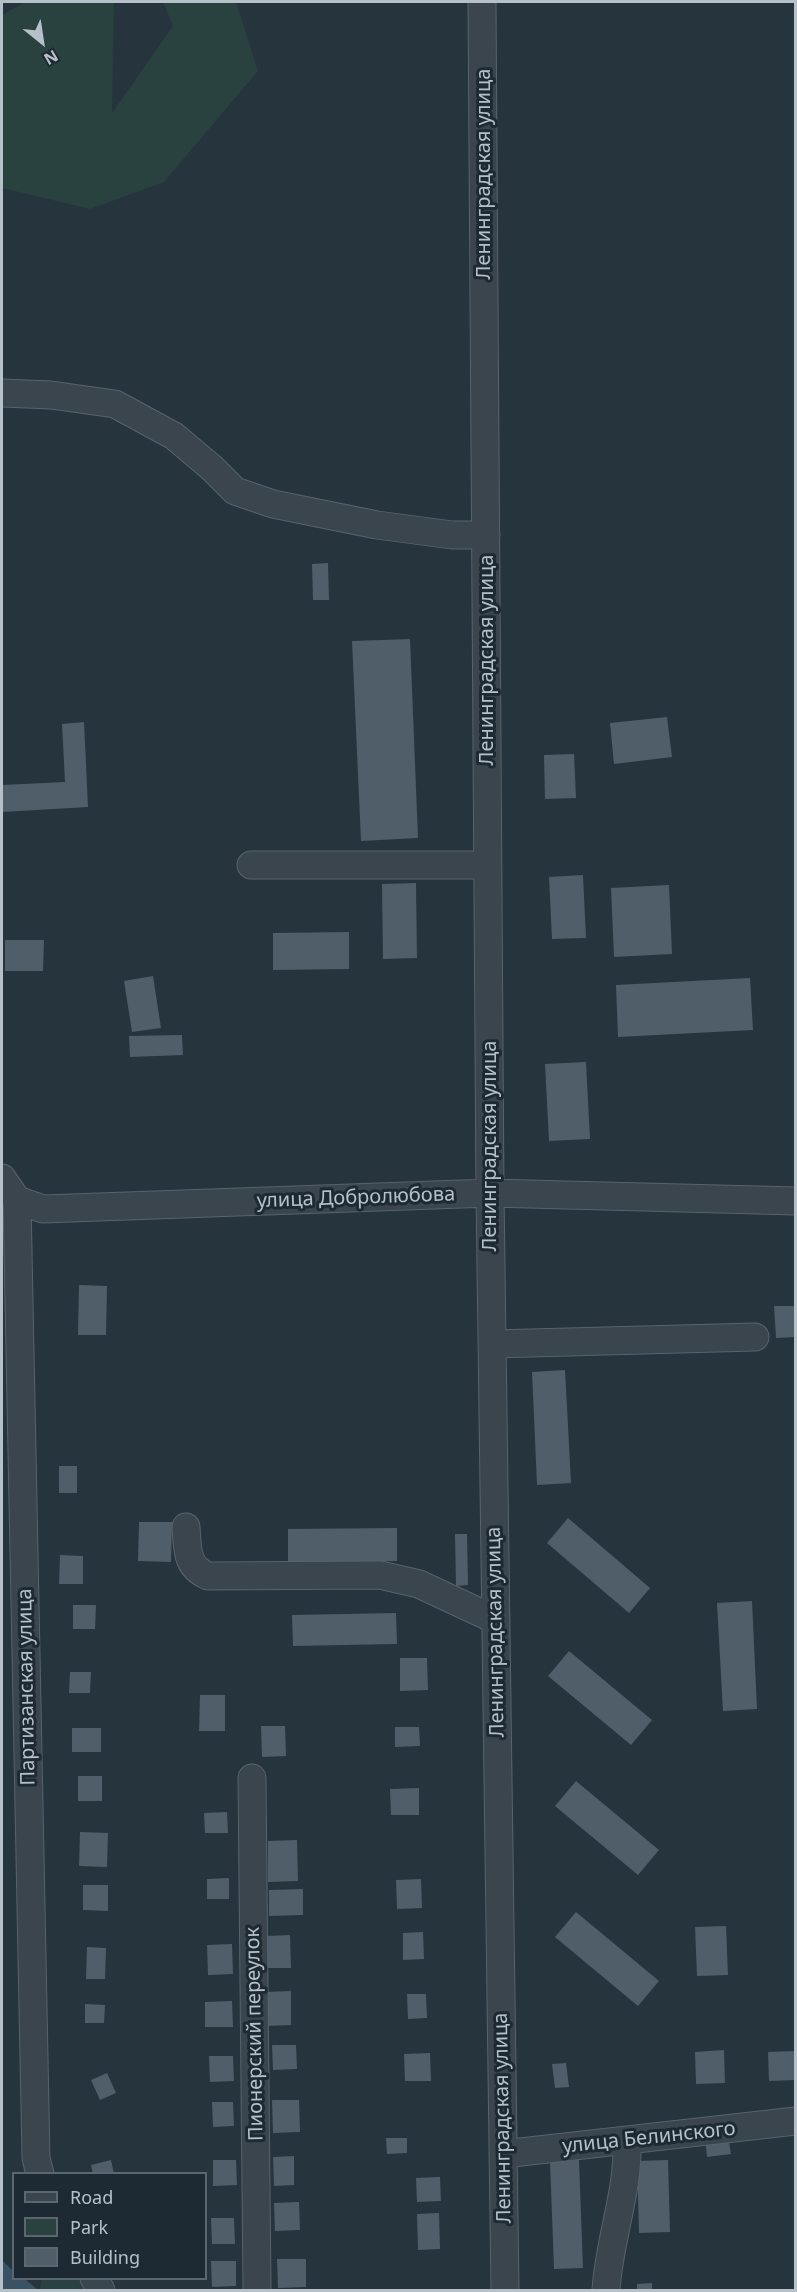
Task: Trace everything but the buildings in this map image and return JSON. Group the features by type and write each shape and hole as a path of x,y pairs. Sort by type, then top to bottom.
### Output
{"street":[{"name":"Ленинградская улица","path":"482,2 490,1193 505,2290"},
{"path":"2,393 51,395 115,404 174,436 235,491 273,504 377,525 452,535 486,535"},
{"path":"251,865 488,866"},
{"path":"2,1178 17,1200"},
{"name":"улица Добролюбова","path":"17,1200 43,1209 490,1193 795,1201"},
{"name":"Партизанская улица","path":"17,1200 36,2158 40,2172"},
{"path":"493,1344 755,1337"},
{"path":"186,1527 188,1557 196,1571 208,1576 380,1575 419,1584 496,1620"},
{"name":"Пионерский переулок","path":"252,1778 257,2290"},
{"name":"улица Белинского","path":"504,2154 795,2121"},
{"path":"606,2290 608,2261 627,2162 627,2140"}],"green space":[{"path":"25,2 114,2 112,113 173,26 163,2 236,2 258,71 164,182 90,209 2,188 2,15"},
{"path":"42,2280 80,2280 86,2290 40,2290"}],"water":[{"path":"2,2260 12,2270 12,2280 26,2280 38,2290 2,2290"}]}
